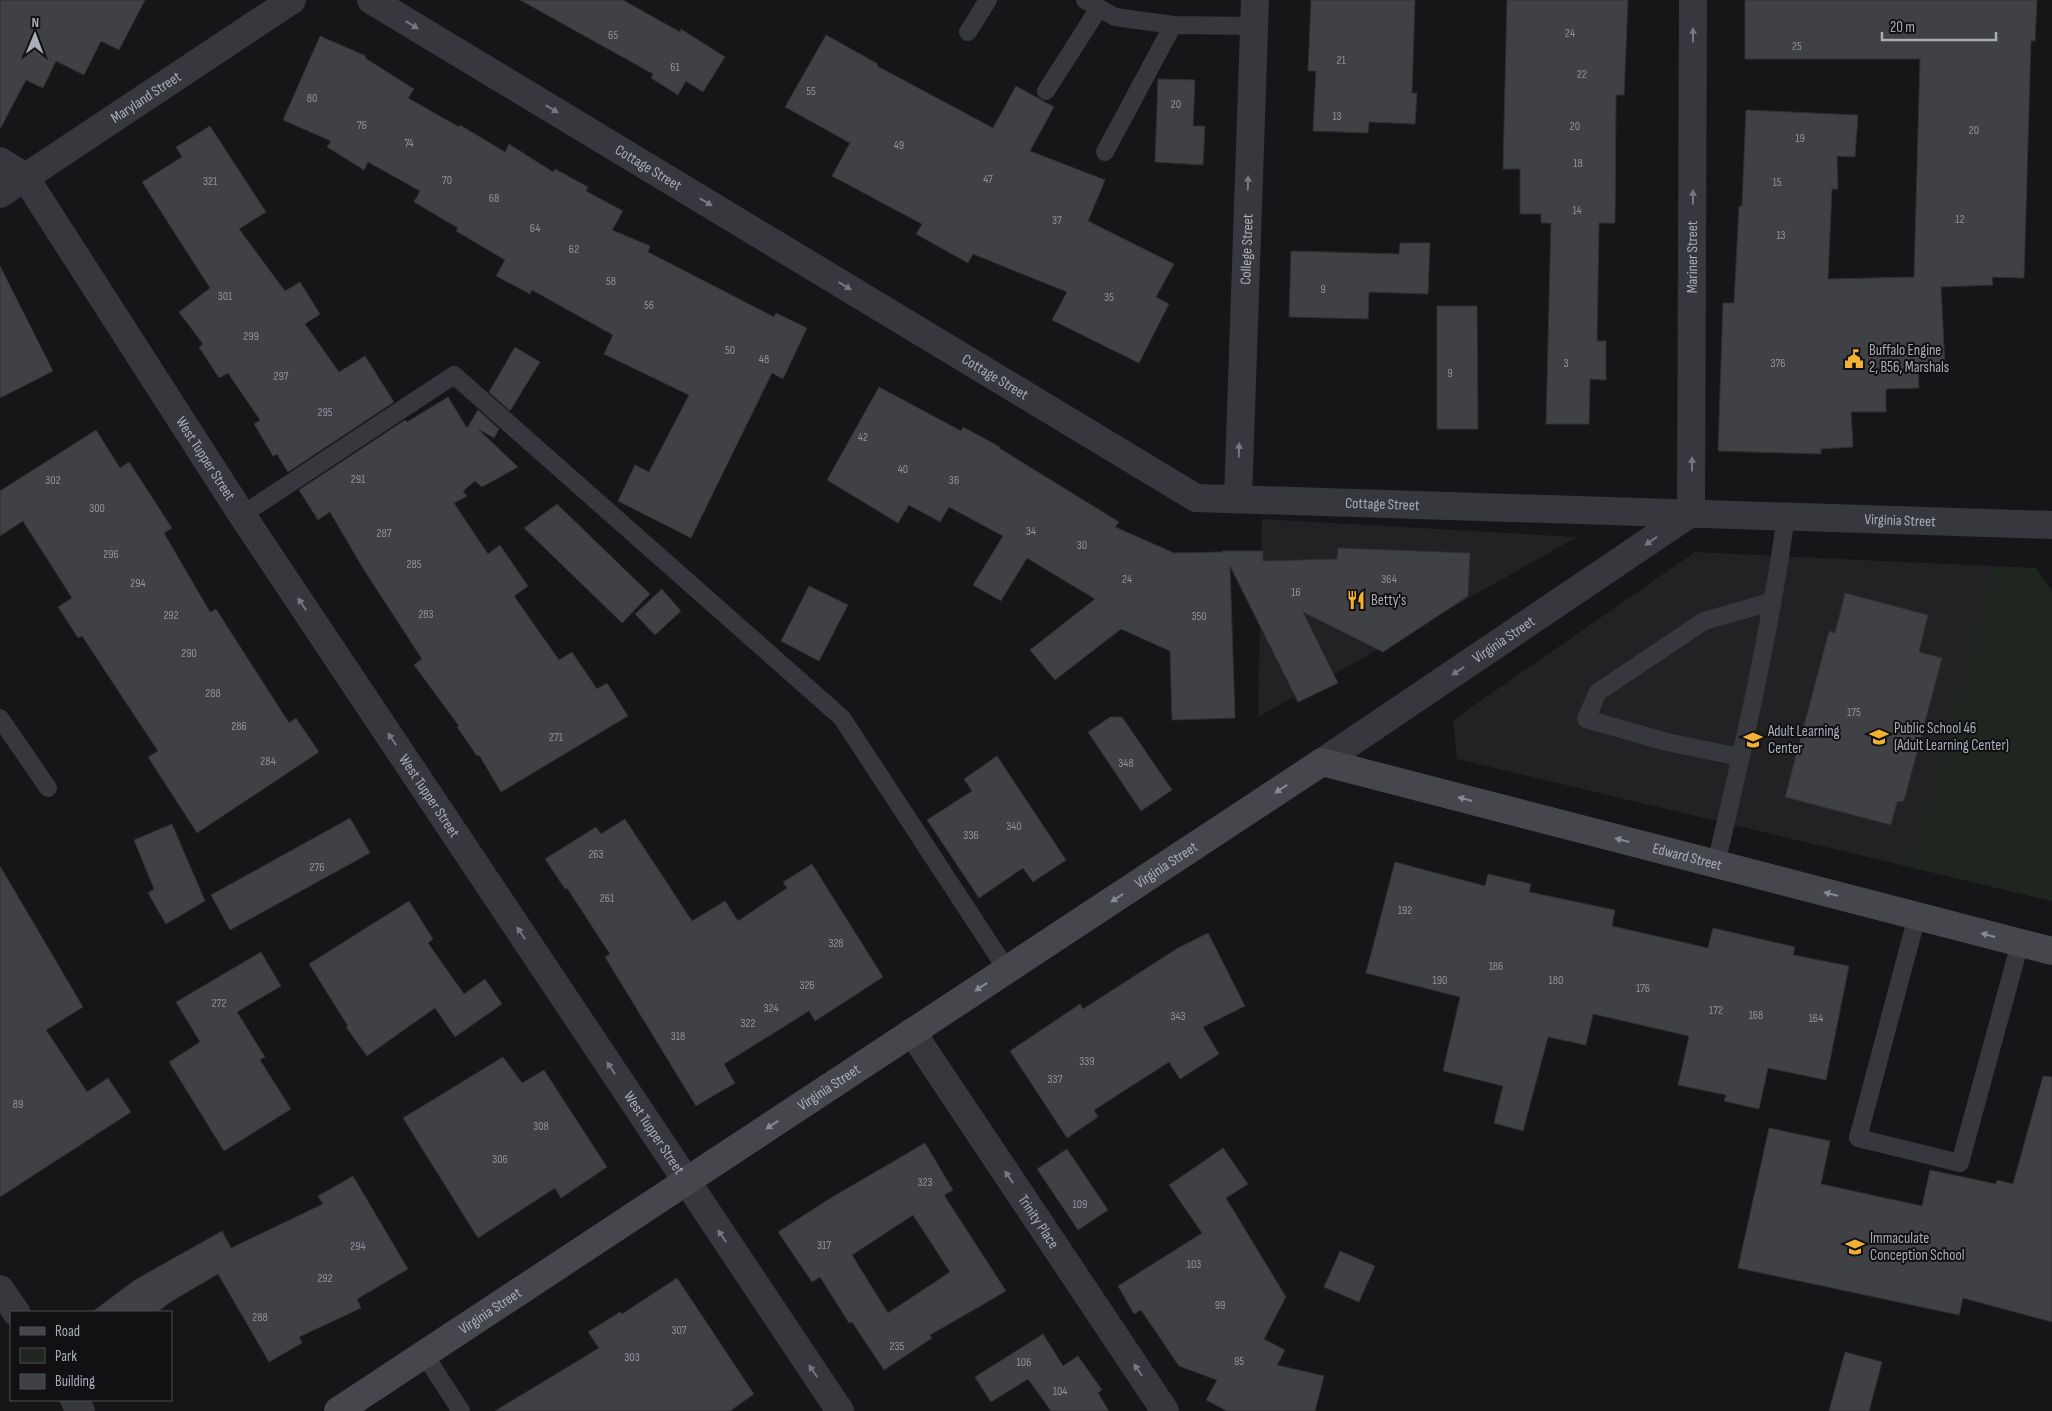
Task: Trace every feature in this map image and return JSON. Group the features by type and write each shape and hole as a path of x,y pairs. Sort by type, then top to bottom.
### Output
{"main road":[{"name":"Edward Street","path":"1322,762 2052,951"},
{"name":"Virginia Street","path":"338,1411 1322,762"}],"street":[{"name":"Maryland Street","path":"0,194 292,0"},
{"name":"Cottage Street","path":"371,0 1196,498 1691,513"},
{"name":"Mariner Street","path":"1691,513 1693,0"},
{"name":"College Street","path":"1238,499 1254,13"},
{"path":"0,160 25,177"},
{"name":"West Tupper Street","path":"25,177 242,514 840,1411"},
{"name":"Virginia Street","path":"1322,762 1691,513 2052,525"},
{"name":"Trinity Place","path":"912,1032 1165,1411"},
{"path":"0,1289 15,1311"}],"lane":[{"path":"968,32 988,0"},
{"path":"1046,91 1092,4 1115,16 1173,24 1254,13"},
{"path":"1105,152 1173,24"},
{"path":"242,514 454,375 842,718 1007,970"},
{"path":"1716,864 1772,602 1786,516"},
{"path":"1740,757 1667,742 1586,719 1598,692 1704,621 1772,602"},
{"path":"0,718 48,788"},
{"path":"1917,916 1858,1138 1960,1163 2020,943"},
{"path":"424,1354 461,1411"}],"shaded area":[{"path":"1262,519 1577,537 1258,717"},
{"name":"Adult Learning Center","path":"1695,552 2036,568 2052,591 2052,901 1457,759 1453,720"}],"green space":[{"path":"1996,567 2036,568 2052,591 2052,901 1909,867"}],"building":[{"path":"0,0 145,0 119,50 101,41 84,75 56,61 43,88 26,80 0,129"},
{"path":"520,0 623,0 680,32 681,29 725,57 703,92 686,81 678,95 651,78 653,74"},
{"path":"1311,0 1415,0 1412,93 1417,93 1415,124 1369,122 1368,133 1313,131 1316,71 1308,71"},
{"path":"1507,0 1628,0 1624,95 1616,95 1615,223 1599,223 1597,341 1606,341 1606,380 1590,379 1589,424 1546,424 1551,223 1541,223 1541,214 1520,214 1520,169 1503,169"},
{"path":"1745,0 2037,0 2035,41 2031,41 2024,278 1992,277 1993,285 1941,287 1945,367 1918,368 1919,388 1886,389 1886,412 1851,412 1853,447 1821,449 1821,454 1718,451 1723,303 1734,303 1739,206 1742,206 1746,110 1858,115 1855,157 1837,156 1838,189 1832,189 1828,279 1914,277 1920,59 1745,59"},
{"path":"826,35 878,64 877,66 993,128 1016,86 1054,107 1030,151 1105,180 1088,221 1174,264 1156,297 1169,304 1139,363 1052,320 1067,292 973,254 968,263 916,234 922,224 832,176 850,143 785,107"},
{"path":"320,36 366,56 365,58 414,89 408,98 459,127 460,125 505,152 509,144 553,172 555,169 588,187 586,191 623,211 612,230 650,246 648,252 774,317 776,313 807,328 783,379 772,373 691,538 618,501 635,465 649,472 689,395 604,354 613,335 532,290 530,294 496,276 505,260 456,231 458,228 414,202 420,191 368,162 364,170 327,147 331,141 283,120"},
{"path":"1158,79 1195,80 1193,126 1205,126 1203,165 1155,162"},
{"path":"210,126 266,212 239,229 285,291 300,282 320,314 305,324 339,372 365,356 394,402 288,472 277,454 273,456 254,424 260,420 228,373 219,378 199,347 203,344 179,312 210,288 142,182 182,157 176,147"},
{"path":"1400,243 1430,243 1428,294 1369,292 1368,319 1289,317 1291,251 1399,254"},
{"path":"0,266 53,371 0,398"},
{"path":"1437,306 1477,306 1478,429 1437,429"},
{"path":"515,347 540,362 510,411 489,392"},
{"path":"879,387 961,431 963,427 1000,447 1119,522 1115,527 1174,553 1263,551 1263,561 1337,559 1338,548 1470,553 1468,596 1383,652 1303,612 1338,683 1298,702 1230,566 1235,718 1172,720 1170,651 1121,629 1055,680 1030,650 1095,599 1027,558 1001,601 973,585 1003,536 949,507 940,522 909,505 898,523 827,480"},
{"path":"448,397 467,428 478,410 499,429 494,438 478,429 518,467 482,487 475,481 463,491 467,496 454,503 488,554 500,545 528,586 514,596 559,660 572,652 597,689 607,683 628,716 501,792 479,755 477,756 457,727 459,726 414,665 422,659 364,570 330,512 318,520 299,490 405,420 407,422"},
{"path":"96,430 120,468 129,462 172,528 164,533 210,612 216,609 289,723 296,718 319,752 197,833 148,757 158,751 82,636 78,638 58,607 72,598 23,521 0,536 0,491"},
{"path":"557,504 650,594 622,623 524,528"},
{"path":"809,586 848,605 819,661 781,641"},
{"path":"662,589 681,611 655,635 635,614"},
{"name":"Adult Learning Center","path":"1845,593 1928,615 1919,652 1942,658 1904,801 1897,802 1891,825 1785,797 1829,631 1835,633"},
{"path":"1110,717 1122,717 1172,790 1141,811 1088,732"},
{"path":"997,756 1066,860 1033,882 1023,868 979,898 927,820 972,791 964,779"},
{"path":"350,818 370,853 230,930 211,895"},
{"path":"625,819 692,921 725,901 738,921 787,888 783,882 812,864 883,977 815,1021 809,1011 724,1064 735,1083 696,1106 605,957 610,954 567,888 565,889 545,859 596,827 601,834"},
{"path":"172,824 205,901 166,924 148,893 154,889 134,840"},
{"path":"1395,862 1485,886 1488,874 1531,884 1529,892 1615,910 1612,926 1708,948 1713,928 1795,947 1793,955 1849,966 1826,1080 1768,1068 1759,1109 1724,1101 1726,1095 1678,1085 1689,1036 1593,1014 1586,1045 1548,1037 1523,1131 1494,1123 1503,1086 1443,1071 1460,997 1366,973"},
{"path":"0,866 83,1007 46,1030 87,1092 108,1078 131,1112 0,1197"},
{"path":"409,901 433,939 428,943 464,994 485,979 502,1004 455,1037 435,1008 367,1056 346,1027 348,1026 309,964"},
{"path":"1208,933 1245,1006 1203,1027 1219,1054 1180,1079 1169,1062 1094,1110 1098,1117 1067,1138 1010,1051 1080,1004 1083,1009 1178,948"},
{"path":"261,952 281,986 237,1012 265,1057 260,1060 291,1109 224,1151 169,1062 200,1042 176,1002"},
{"path":"503,1057 522,1083 544,1070 607,1167 561,1198 555,1188 478,1238 403,1118"},
{"path":"2043,1076 2052,1077 2052,1322 1963,1298 1959,1315 1738,1268 1769,1128 1830,1141 1821,1184 1922,1206 1930,1170 1996,1184 1997,1180 2013,1184"},
{"path":"925,1143 953,1190 944,1195 1006,1291 930,1335 932,1338 884,1370 852,1322 849,1323 820,1277 812,1282 778,1232 829,1199","holes":["913,1215 950,1272 888,1313 852,1255"]},
{"path":"1223,1148 1248,1184 1226,1198 1286,1297 1264,1339 1285,1350 1277,1365 1324,1376 1315,1411 1227,1411 1206,1400 1217,1380 1179,1366 1141,1310 1134,1314 1118,1286 1202,1233 1169,1185"},
{"path":"1067,1149 1108,1210 1078,1230 1037,1169"},
{"path":"353,1176 408,1269 357,1299 361,1308 299,1337 302,1343 269,1362 218,1274 158,1311 93,1311 135,1280 222,1231 231,1248 323,1204 318,1196"},
{"path":"1340,1251 1375,1266 1359,1302 1324,1287"},
{"path":"677,1278 754,1394 730,1411 495,1411 599,1348 588,1332 620,1312 622,1314"},
{"path":"1043,1334 1063,1366 1078,1356 1102,1390 1098,1393 1109,1411 1051,1411 1028,1379 991,1402 975,1377"},
{"path":"1845,1352 1882,1362 1869,1411 1829,1411"}],"place":[{"name":"Buffalo Engine 2, B56, Marshals","path":"1854,359"},
{"name":"Betty's","path":"1356,600"},
{"name":"Public School 46 (Adult Learning Center)","path":"1879,737"},
{"name":"Adult Learning Center","path":"1753,740"},
{"name":"Immaculate Conception School","path":"1855,1247"}]}
